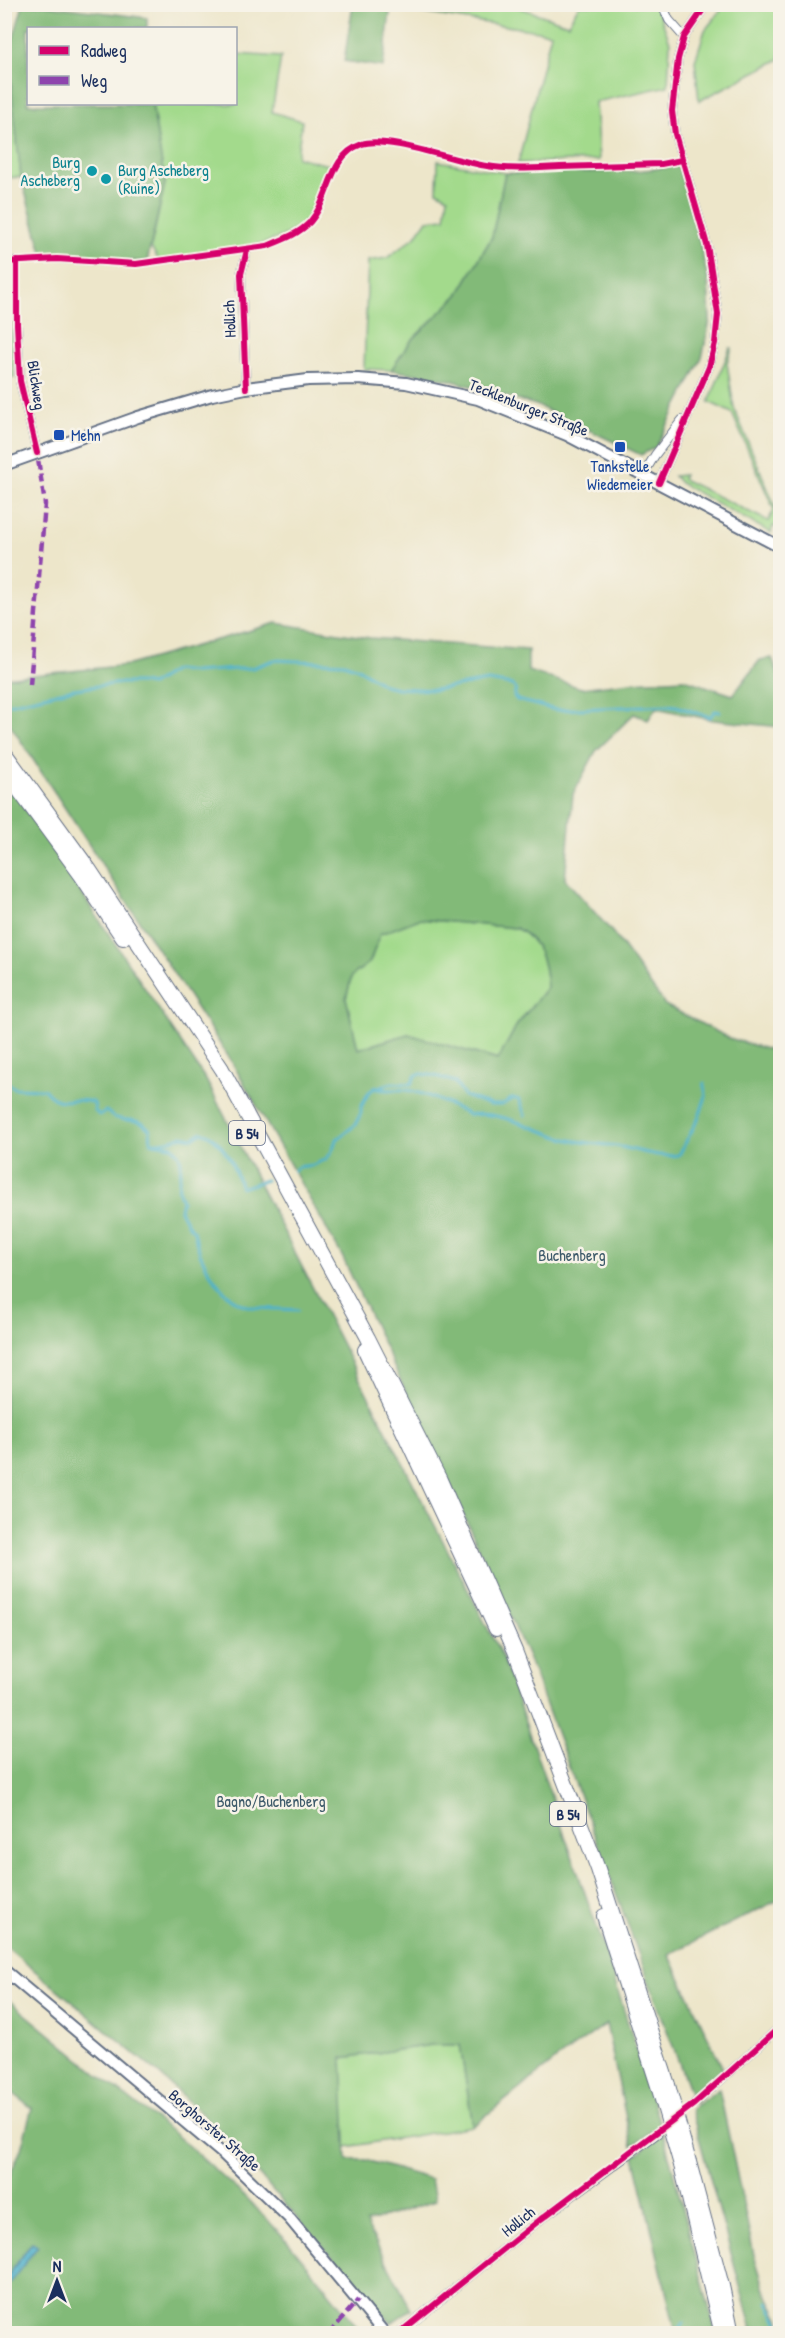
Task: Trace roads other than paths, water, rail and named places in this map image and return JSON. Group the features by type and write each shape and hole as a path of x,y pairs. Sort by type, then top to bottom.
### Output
{"highway":[{"name":"B 54","path":"4,752 89,869 222,1069 368,1338 434,1470 519,1662 598,1869 722,2286 732,2334"},
{"name":"B 54","path":"4,770 81,875 215,1074 360,1341 507,1653 590,1874 663,2087"},
{"name":"B 54","path":"685,2163 722,2334"},
{"path":"722,2286 740,2334"}],"main road":[{"name":"Tecklenburger Straße","path":"4,465 149,414 212,395 246,388 308,380 358,379 416,385 478,399 567,435 780,547"},
{"name":"Borghorster Straße","path":"4,1970 223,2154 290,2219 385,2334"}],"street":[{"path":"662,4 669,20 684,37"},
{"path":"659,483 709,367 715,343 718,314 707,245 680,151 672,111 675,78 684,37 707,4"},
{"name":"Hollich","path":"246,388 241,274 247,250"},
{"name":"Blickweg","path":"4,262 17,261 20,381 37,453"},
{"path":"644,475 655,455 687,414"},
{"path":"694,2104 780,2027"},
{"name":"Hollich","path":"398,2334 541,2219 658,2133"}],"water":[{"path":"32,2243 38,2246 5,2289 5,2280"}],"waterway":[{"path":"4,705 74,689 122,683 151,685 175,670 194,672 252,668 274,660 344,663 358,668 384,685 398,688 434,690 488,681 512,685 516,689 514,696 517,700 556,710 667,705 710,717 715,711 720,712"},
{"path":"375,1088 392,1083 411,1084 416,1075 420,1074 441,1077 455,1082 464,1096 491,1105 502,1105 512,1099 519,1100 525,1115"},
{"path":"4,1080 14,1088 44,1089 50,1096 62,1101 80,1100 94,1103 95,1111 99,1115 106,1111 113,1117 142,1123 150,1130 151,1142 167,1141 182,1136 193,1138 202,1132 217,1141 228,1155 241,1188 266,1180"},
{"path":"294,1171 298,1167 313,1165 326,1159 336,1140 355,1125 369,1092 375,1088 412,1091 442,1101 469,1115 481,1114 506,1118 572,1140 616,1146 656,1155 679,1155 699,1117 706,1096 704,1083"},
{"path":"154,1143 172,1146 178,1153 181,1166 180,1210 194,1231 196,1242 213,1278 231,1297 241,1303 252,1307 298,1310"},
{"path":"768,2302 780,2325"},
{"path":"683,2334 681,2327 684,2323"}],"tunnel":[{"path":"658,2133 694,2104"}],"place":[{"name":"Burg Ascheberg","path":"92,171"},
{"name":"Burg Ascheberg (Ruine)","path":"106,179"},
{"name":"Mehn","path":"59,435"},
{"name":"Tankstelle Wiedemeier","path":"620,447"}],"park label":[{"name":"Buchenberg","path":"572,1255"},
{"name":"Bagno/Buchenberg","path":"271,1801"}]}
